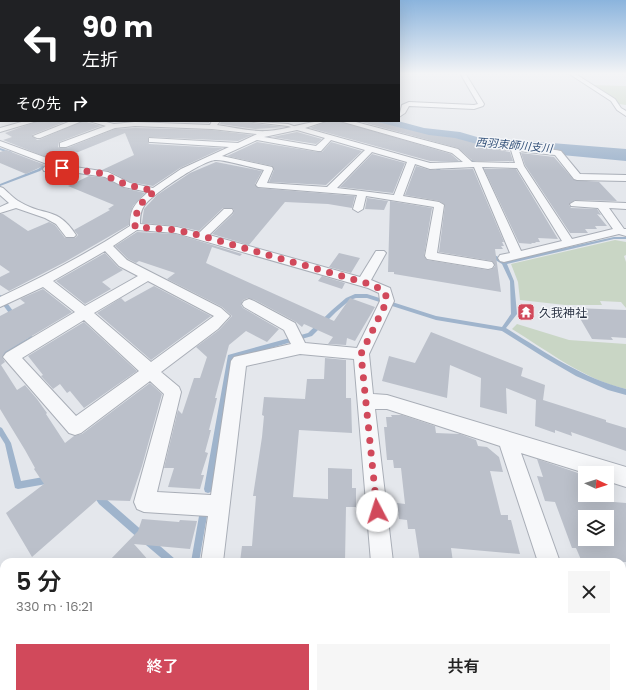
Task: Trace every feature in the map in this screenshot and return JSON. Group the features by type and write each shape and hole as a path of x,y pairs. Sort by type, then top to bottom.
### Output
{"street":[{"path":"400,115 403,112 405,106"},
{"path":"443,106 474,107 481,106"},
{"path":"617,106 626,114"},
{"path":"0,130 28,122"},
{"path":"37,136 75,122"},
{"path":"100,122 114,126"},
{"path":"135,227 136,213 140,204 155,191 184,171 266,133 297,128 318,122"},
{"path":"348,122 455,151 471,163 517,255"},
{"path":"63,145 114,126 134,123 214,124 266,133"},
{"path":"200,143 214,124"},
{"path":"297,128 412,161 437,166 471,163 520,166"},
{"path":"256,138 318,149 330,137"},
{"path":"152,140 240,145"},
{"path":"0,143 50,166 108,175 127,185 155,191"},
{"path":"499,147 558,153 577,177 626,178"},
{"path":"514,148 520,166 569,243"},
{"path":"329,191 371,149"},
{"path":"213,157 269,169 261,185 362,193 439,205 431,256 488,265"},
{"path":"50,166 65,160"},
{"path":"397,198 412,161"},
{"path":"0,190 16,204 55,217 70,235"},
{"path":"358,209 362,193"},
{"path":"0,210 16,204"},
{"path":"575,204 626,206"},
{"path":"504,258 623,232 601,205"},
{"path":"202,236 228,212"},
{"path":"4,300 44,281 106,246 135,227 177,230 202,236 364,282 382,289 386,294 386,302 361,354 382,558"},
{"path":"106,246 123,263 148,275 216,311 222,316 213,325 75,427 11,357 86,314 148,275"},
{"path":"364,282 380,253"},
{"path":"44,281 86,314 173,392 144,502 220,506"},
{"path":"248,304 290,327 297,342"},
{"path":"213,558 239,361 297,342 361,354"},
{"path":"366,400 387,402 626,477"},
{"path":"507,439 548,558"}],"lane":[{"path":"257,122 288,125 297,128"}],"green space":[{"path":"615,240 626,242 626,255 624,256 626,262 626,308 621,302 600,301 602,305 565,305 520,300 518,282 511,264"},
{"path":"517,324 569,340 626,344 626,389 596,379 567,364 512,329"}],"building":[{"path":"35,122 64,122 32,135 37,140 81,122 101,126 59,142 58,147 60,148 67,148 115,129 135,128 212,130 252,135 238,141 148,137 149,144 223,148 180,168 153,186 130,182 109,171 102,170 134,155 125,133 56,161 3,140 12,137 5,133"},
{"path":"178,122 210,122 209,123"},
{"path":"221,122 245,122 284,127 255,129 220,124"},
{"path":"325,122 342,122 451,154 459,161 430,161 310,128"},
{"path":"362,122 378,122 429,135 455,138 510,152 513,161 473,161 458,148"},
{"path":"297,132 322,139 316,144 272,137"},
{"path":"257,142 322,152 331,142 362,151 326,185 269,182 274,170 272,166 227,156"},
{"path":"6,150 45,165 26,174 0,163 0,152"},
{"path":"521,153 554,157 574,180 599,182 617,201 575,200 569,205 571,208 597,209 601,215 597,214 607,226 595,226 597,229 585,229 588,233 570,233 525,165"},
{"path":"372,154 405,163 393,193 340,187"},
{"path":"216,162 262,171 255,184 258,188 355,196 352,208 328,204 285,202 249,245 212,234 233,214 234,210 232,208 223,208 199,231 177,226 142,223 144,209 157,195 190,173"},
{"path":"416,166 430,170 473,169 504,242 502,242 504,246 501,246 503,249 495,249 501,292 388,272 390,201 432,208 424,256 427,260 488,270 495,266 492,261 439,252 445,205 439,201 405,195"},
{"path":"484,169 516,169 558,239 538,238 540,242 531,243 532,244 519,243"},
{"path":"89,176 105,178 124,188 145,193 133,206 129,225 65,262 9,291 0,285 0,277 10,272 0,265 0,214 3,214 28,231 49,222 55,225 65,238 75,238 78,235 74,230 110,210 108,209 114,205 68,186"},
{"path":"367,198 388,201 384,210 365,209"},
{"path":"137,232 176,234 242,254 240,256 212,247 206,263 334,321 350,298 375,307 355,341 347,338 346,345 328,344 333,337 304,324 302,327 296,322 255,300 248,298 243,300 241,305 243,308 279,329 267,342 246,331 229,345 215,398 217,398 205,452 208,453 201,475 204,475 200,489 168,487 174,468 164,468 178,410 182,414 194,378 200,378 207,357 196,347 219,330 232,316 222,307 167,279 175,273 139,261 136,263 128,259 115,246"},
{"path":"105,253 118,267 123,270 102,282 111,289 85,304 56,281"},
{"path":"339,253 360,258 351,273 329,267"},
{"path":"322,276 345,283 342,289 318,281"},
{"path":"154,286 211,316 151,360 97,313 121,298 125,302"},
{"path":"43,289 72,312 5,352 2,357 5,362 1,365 17,390 25,385 37,399 65,443 74,436 82,434 150,383 162,394 142,466 130,501 97,500 32,557 6,513 44,484 0,409 0,316 25,303 20,299"},
{"path":"574,308 626,310 626,338 611,337 613,340 592,339"},
{"path":"84,322 137,371 84,408 70,391 67,393 60,384 53,389 41,376 43,375 28,356"},
{"path":"431,332 523,368 521,376 545,385 543,400 626,428 626,451 571,432 572,436 555,430 555,433 535,426 536,400 506,388 507,414 480,407 481,378 450,365 447,398 382,381 389,356 415,363"},
{"path":"325,358 346,360 346,398 351,398 352,433 299,430 293,497 328,499 328,468 352,469 352,488 356,488 356,507 346,507 345,558 240,558 242,546 252,546 256,496 253,496 262,437 264,397 305,399 307,379 324,379"},
{"path":"391,415 402,415 435,426 436,433 460,434 476,440 478,446 487,447 499,457 503,472 490,471 501,515 508,515 508,520 511,520 520,554 451,548 452,558 419,558 415,529 408,529 407,520 399,519 397,503 405,504 401,468 394,468 393,460 387,460 384,427 387,427 386,417 392,417"},
{"path":"537,459 578,473 578,502 626,503 626,558 580,558 576,548 572,548 555,502 545,501 537,476 543,477"},
{"path":"142,519 179,522 180,520 197,521 190,549 134,544 146,558 112,558 138,531"}],"waterway":[{"name":"西羽束師川支川","path":"384,122 423,133 460,137 475,142 626,155"},
{"path":"0,149 11,153"},
{"path":"442,174 437,168 437,163 466,162 480,158"},
{"path":"0,185 39,170 43,167 36,163"},
{"path":"504,263 614,238 626,238"},
{"path":"491,255 504,263"},
{"path":"503,329 514,314 512,281 504,263"},
{"path":"208,489 230,357 310,335 334,311 348,299 355,296 367,296 436,318 503,329"},
{"path":"0,297 14,316"},
{"path":"503,329 563,366 595,382 626,392"},
{"path":"0,356 31,339 25,331"},
{"path":"0,430 8,443 18,485 49,480"},
{"path":"97,495 142,536"},
{"path":"196,558 203,516"},
{"path":"149,542 167,558"}],"place":[{"name":"久我神社","path":"526,312"}],"route":[{"path":"62,168 100,173 108,175 127,185 155,191 140,204 136,213 135,227 177,230 202,236 267,256 373,285 379,287 385,292 387,301 361,354 377,511"}]}
